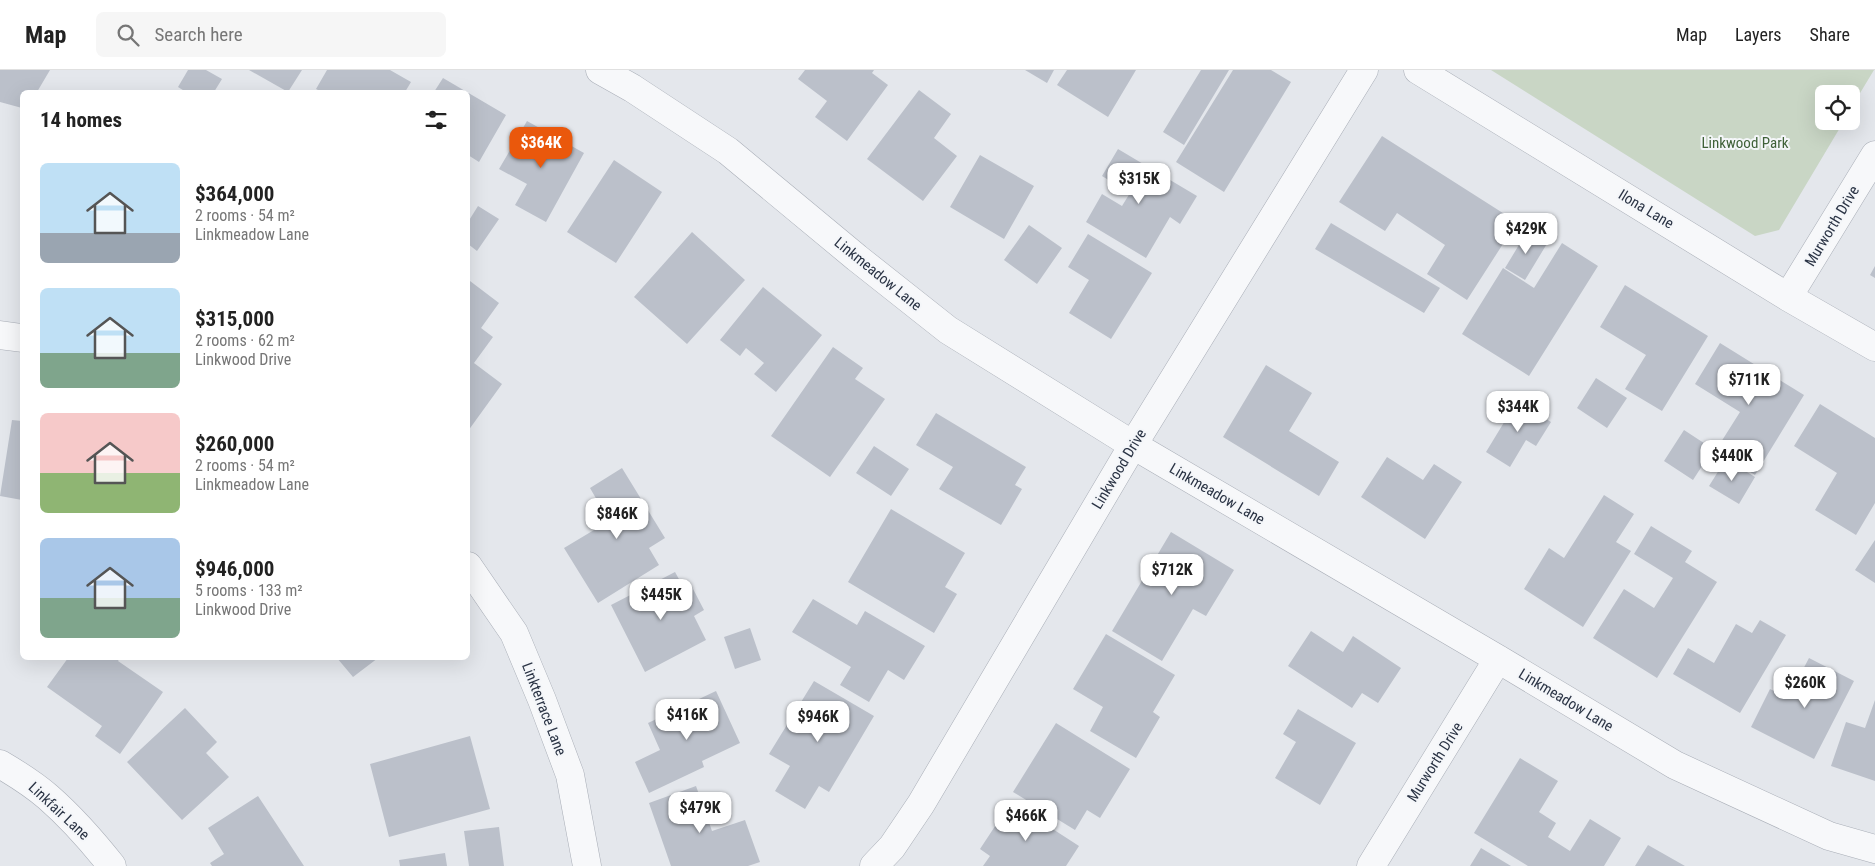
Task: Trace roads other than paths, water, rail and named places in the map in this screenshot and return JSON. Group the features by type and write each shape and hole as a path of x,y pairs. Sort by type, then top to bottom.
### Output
{"street":[{"name":"Linkmeadow Lane","path":"600,70 632,88 728,151 857,258 948,330 1133,445 1675,765 1829,836 1875,849"},
{"name":"Linkwood Drive","path":"874,866 892,847 921,804 1133,445 1364,70"},
{"name":"Ilona Lane","path":"1418,70 1788,297 1875,347"},
{"name":"Murworth Drive","path":"1788,297 1875,154"},
{"path":"0,335 20,338"},
{"name":"Linkterrace Lane","path":"470,569 514,633 542,700 570,775 587,866"},
{"name":"Murworth Drive","path":"1371,866 1498,659"},
{"name":"Linkfair Lane","path":"0,764 30,782 49,798 94,844 112,866"}],"park label":[{"name":"Linkwood Park","path":"1745,143"}]}
